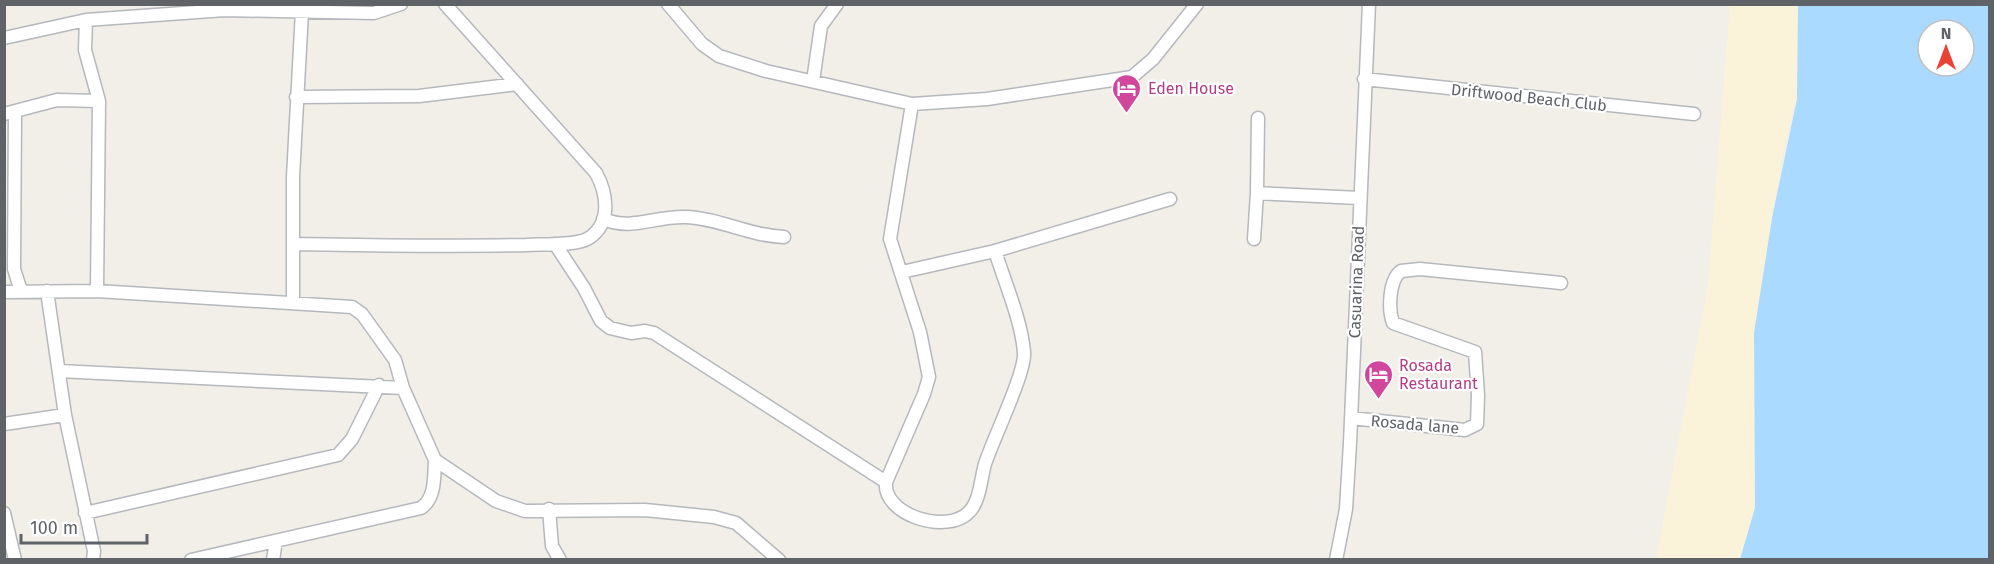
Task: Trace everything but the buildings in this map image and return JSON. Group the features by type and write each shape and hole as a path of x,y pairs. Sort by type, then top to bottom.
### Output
{"street":[{"path":"4,38 86,20 225,10 374,13 401,4"},
{"path":"293,244 555,244 587,240 600,228 605,195 596,173 445,4"},
{"path":"668,4 702,44 719,56 766,71 912,104 987,99 1132,77 1153,59 1197,4"},
{"path":"813,81 821,26 837,4"},
{"name":"Casuarina Road","path":"1336,560 1346,509 1369,4"},
{"path":"293,303 296,97 302,11"},
{"path":"86,20 85,50 99,100 97,291"},
{"name":"Driftwood Beach Club","path":"1364,79 1694,114"},
{"path":"296,97 419,96 517,84"},
{"path":"21,291 14,269 10,113 57,100 99,100"},
{"path":"912,104 890,234 920,332 929,377 886,483 885,491 889,502 939,524 958,520 974,505 986,462 1024,362 1021,337 995,251"},
{"path":"1254,238 1258,118"},
{"path":"1257,193 1359,198"},
{"path":"902,272 995,251 1170,199"},
{"path":"603,219 619,225 688,217 764,235 784,237"},
{"path":"555,244 584,288 600,321 610,328 631,333 645,331 654,333 886,483"},
{"name":"Rosada lane","path":"1351,418 1465,430 1475,427 1479,417 1475,352 1393,323 1390,311 1393,280 1397,274 1408,269 1561,283"},
{"path":"47,291 64,415 94,551 93,560"},
{"path":"4,292 97,291 346,306 357,309 394,360 403,388 435,460 433,489 428,503 421,508 190,560"},
{"path":"59,371 379,385 403,388"},
{"path":"85,513 338,454 352,438 379,385"},
{"path":"4,424 64,415"},
{"path":"435,460 496,501 525,511 645,510 714,517 736,523 779,560"},
{"path":"549,509 552,546 560,560"},
{"path":"4,513 15,560"},
{"path":"273,560 276,542"}],"sand":[{"path":"1730,5 1798,5 1797,99 1786,136 1772,218 1752,559 1656,560 1708,286"}],"water":[{"path":"1798,5 1989,5 1989,559 1740,559 1755,508 1754,333 1772,218 1797,99"}],"place":[{"name":"Eden House","path":"1127,114"},
{"name":"Rosada Restaurant","path":"1378,400"}]}
